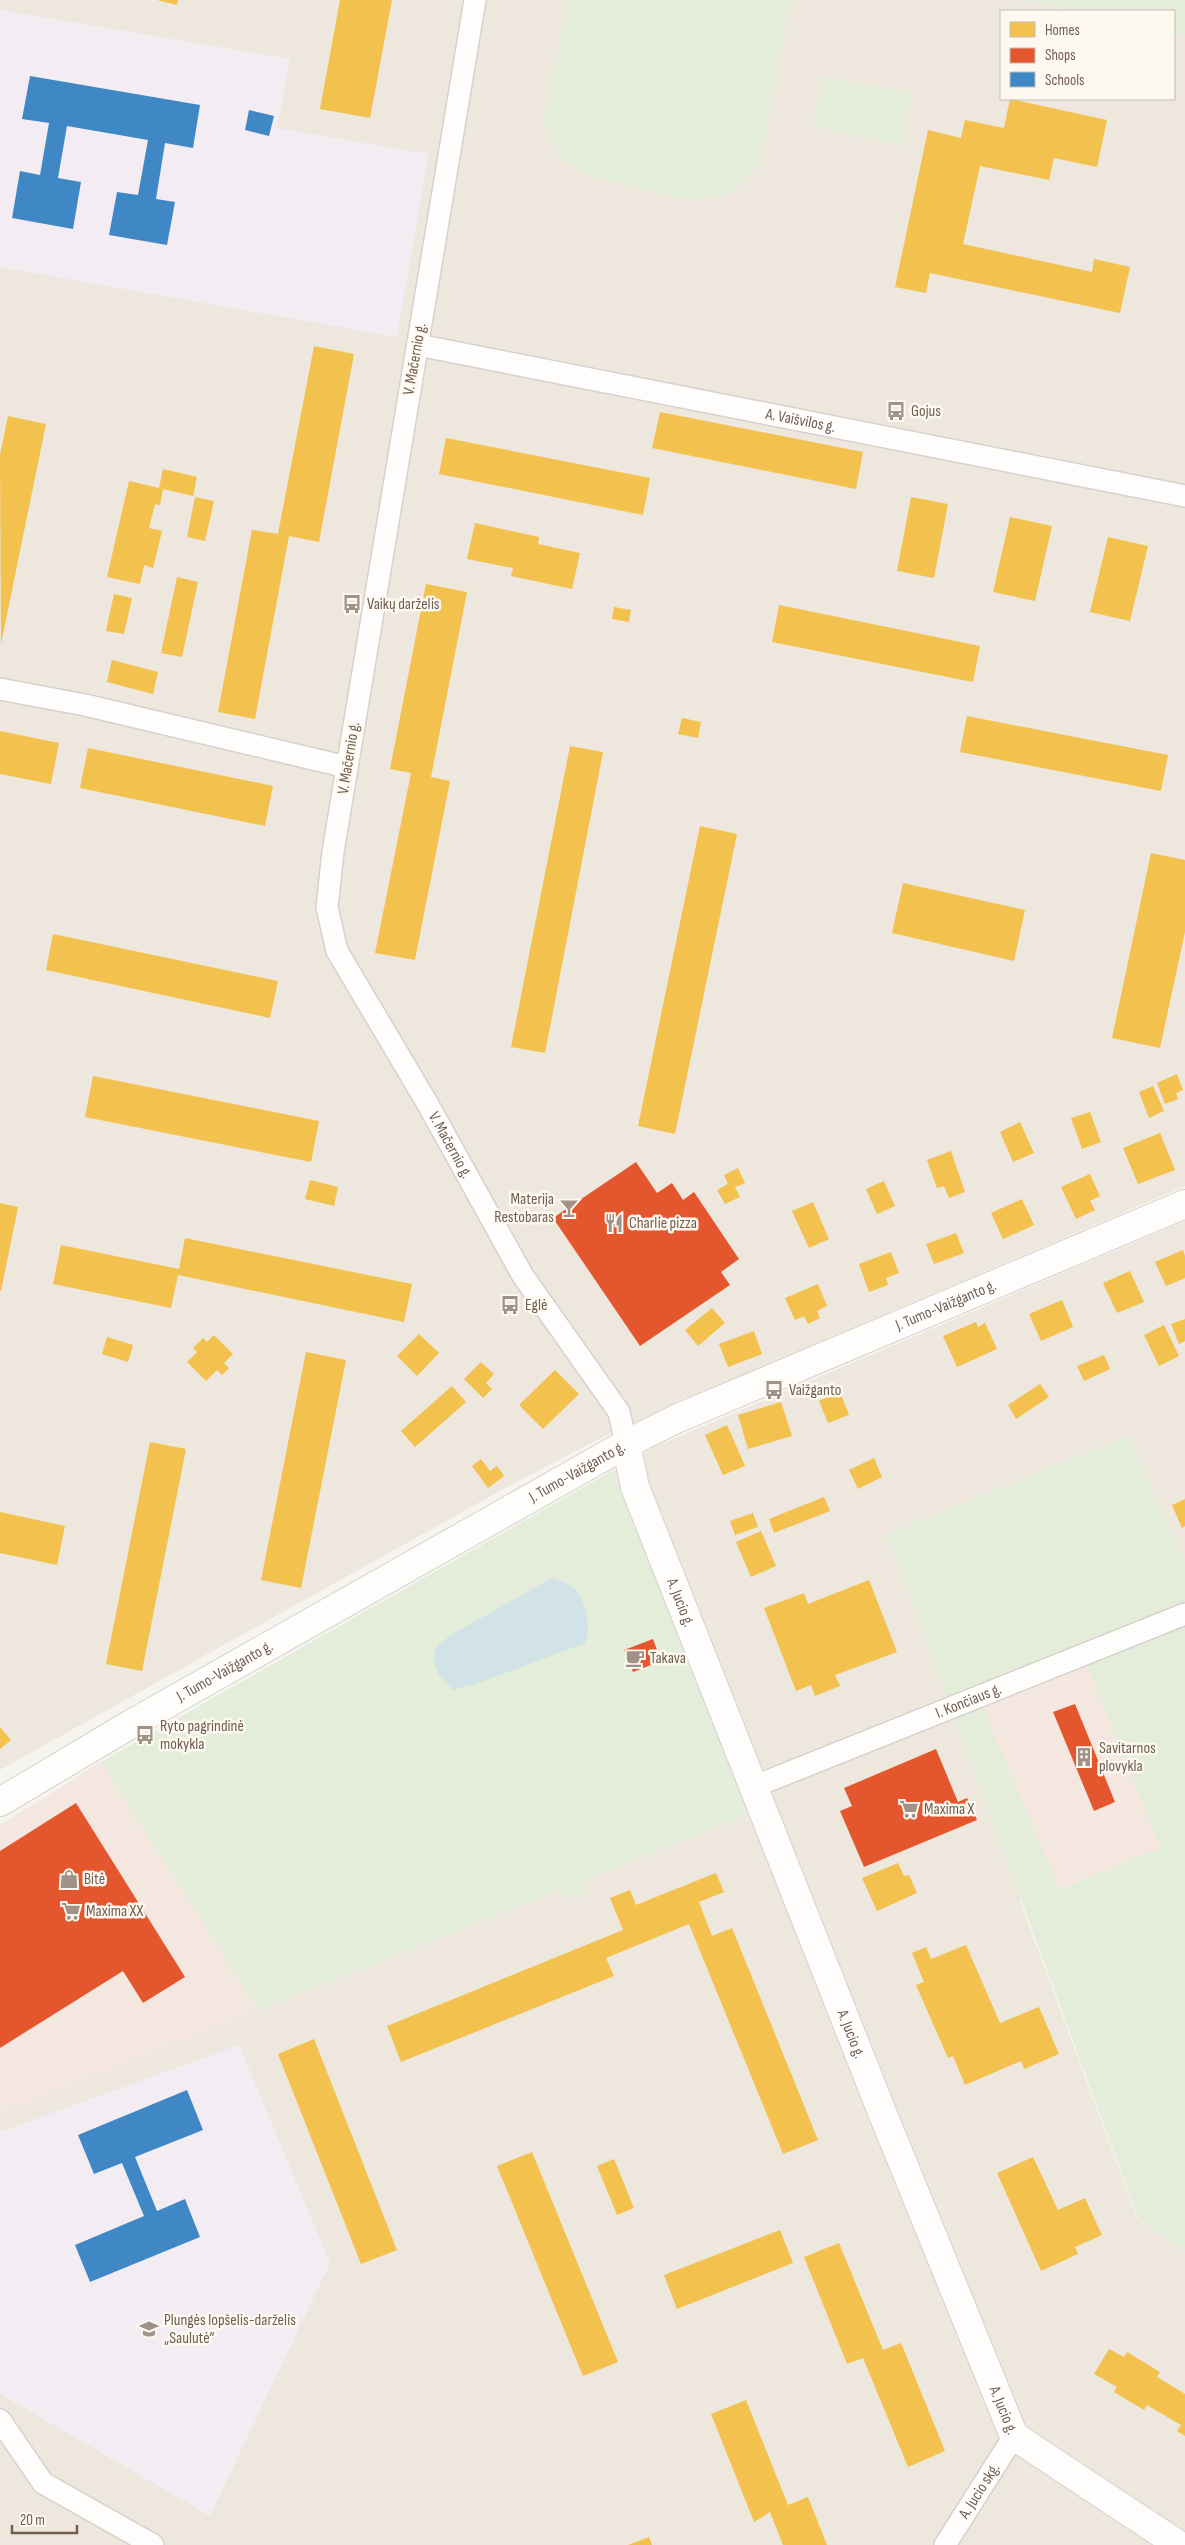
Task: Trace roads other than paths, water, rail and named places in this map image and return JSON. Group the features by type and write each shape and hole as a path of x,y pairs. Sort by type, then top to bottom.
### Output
{"main road":[{"name":"J. Tumo-Vaižganto g.","path":"0,1802 139,1719 626,1444 685,1415 1185,1204"},
{"name":"A. Jucio g.","path":"626,1444 635,1487 753,1787 1014,2436 1179,2545"}],"street":[{"name":"V. Mačernio g.","path":"475,0 333,852 327,907 337,951 421,1094 523,1276 619,1412 626,1444"},
{"name":"A. Vaišvilos g.","path":"418,345 1185,496"},
{"path":"0,689 85,705 347,767"},
{"name":"I. Končiaus g.","path":"753,1787 1185,1614"},
{"path":"0,2420 43,2483 153,2545"},
{"name":"A. Jucio skg.","path":"945,2545 1014,2436"}],"place":[{"name":"Gojus","path":"896,411"},
{"name":"Vaikų darželis","path":"352,604"},
{"name":"Materija Restobaras","path":"569,1208"},
{"name":"Charlie pizza","path":"614,1223"},
{"name":"Eglė","path":"510,1305"},
{"name":"Vaižganto","path":"774,1390"},
{"name":"Takava","path":"635,1658"},
{"name":"Ryto pagrindinė mokykla","path":"145,1735"},
{"name":"Savitarnos plovykla","path":"1084,1757"},
{"name":"Maxima X","path":"909,1809"},
{"name":"Bitė","path":"69,1879"},
{"name":"Maxima XX","path":"71,1911"},
{"name":"Plungės lopšelis-darželis „Saulutė“","path":"149,2329"}]}
